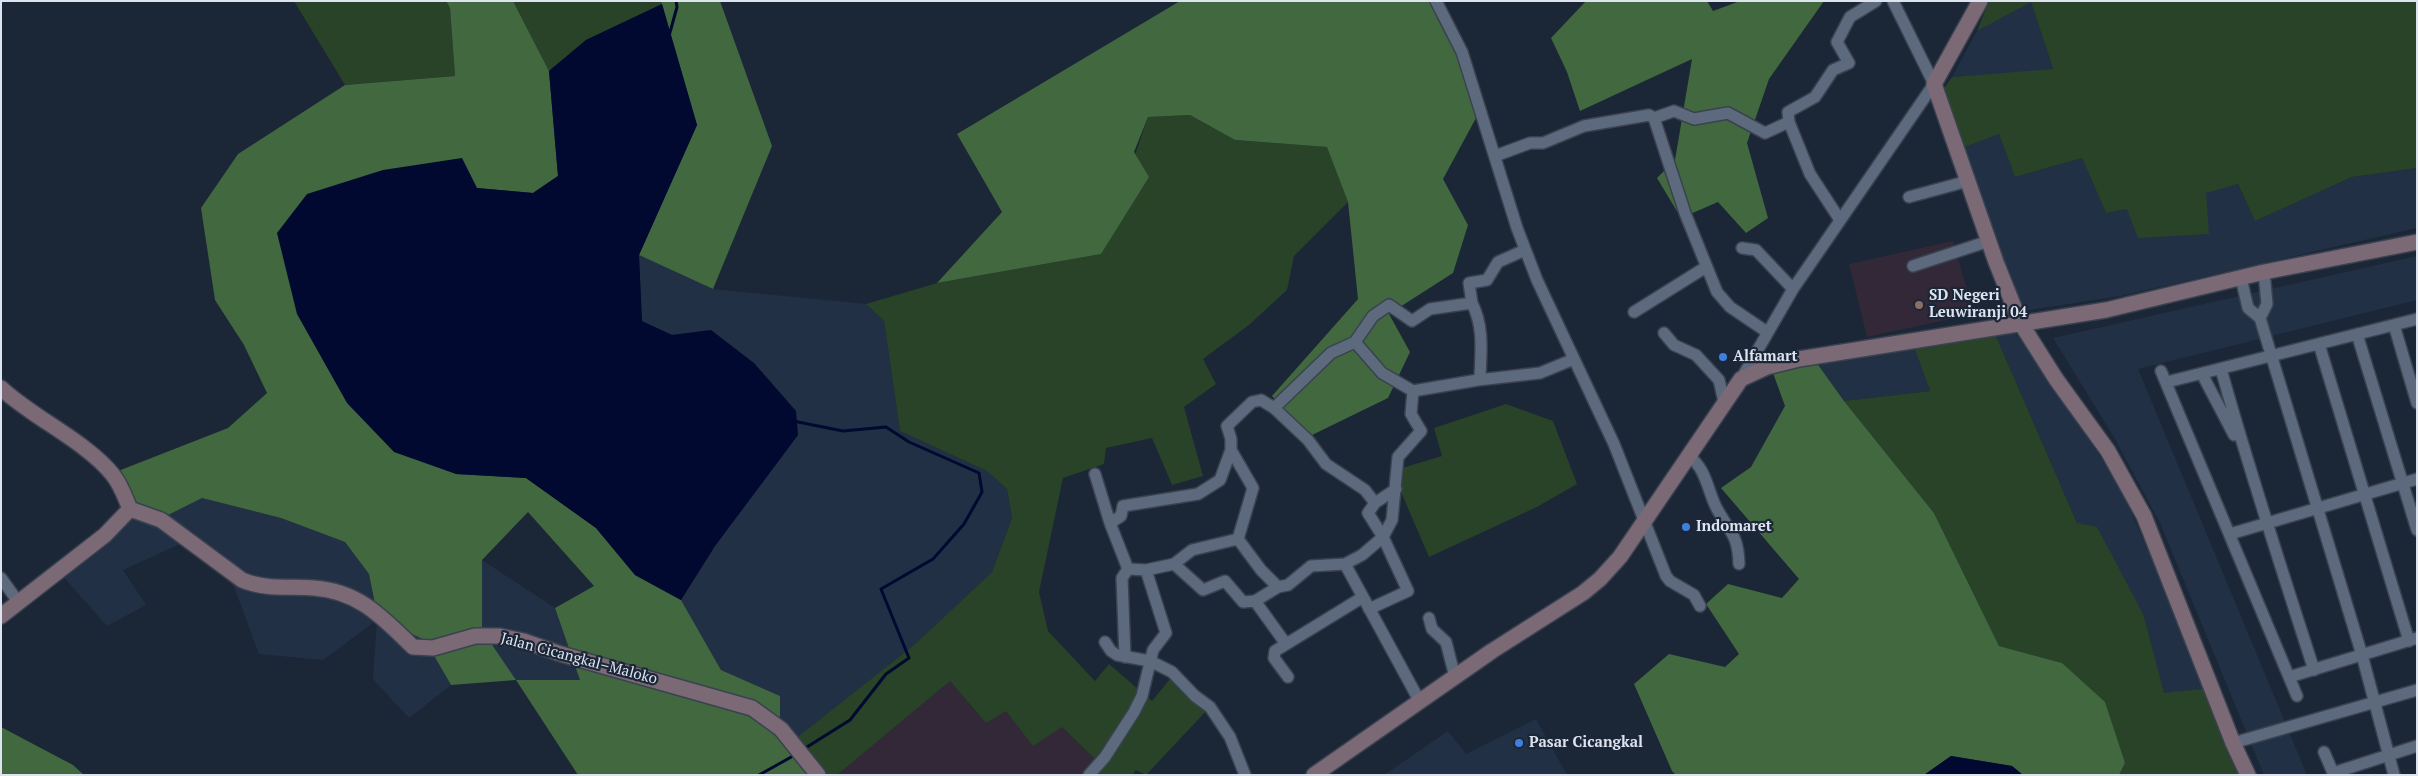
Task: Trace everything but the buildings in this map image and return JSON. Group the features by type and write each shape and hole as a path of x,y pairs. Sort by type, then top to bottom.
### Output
{"main road":[{"path":"1980,1 1934,84 1989,241 2020,322 2056,380 2108,452 2144,516 2233,743 2248,775"},
{"path":"1314,775 1419,700 1594,584 1620,557 1741,379 1767,367 1799,359 2020,322 2106,310 2264,272 2417,242"},
{"path":"1,388 97,459 112,474 122,488 130,509 105,535 1,616"},
{"name":"Jalan Cicangkal–Maloko","path":"130,509 161,520 242,580 272,588 315,588 359,600 372,608 414,647 433,648 475,636 500,636 524,641 561,654 752,708 781,729 818,775"}],"street":[{"path":"1436,1 1462,52 1525,250 1614,444 1666,576 1670,581 1694,595 1700,606"},
{"path":"1840,220 1810,174 1789,122 1788,112 1815,97 1833,70 1849,63 1837,42 1850,17 1876,1"},
{"path":"1741,379 1793,289 1934,84 1893,1"},
{"path":"1654,118 1674,111 1694,118 1728,112 1765,133 1789,122"},
{"path":"1495,156 1530,143 1543,144 1584,126 1649,115 1654,118 1684,213 1717,292 1730,307 1767,332"},
{"path":"1909,197 1968,180"},
{"path":"1912,266 1989,241"},
{"path":"1742,248 1756,250 1793,289"},
{"path":"1478,380 1481,332 1479,317 1472,303 1469,283 1487,280 1498,262 1525,250"},
{"path":"1634,312 1706,267"},
{"path":"2260,318 2267,304 2264,272"},
{"path":"2241,278 2248,308 2260,318 2362,655 2394,775"},
{"path":"1274,408 1331,354 1355,342 1373,316 1389,305 1412,321 1430,309 1472,303"},
{"path":"2167,382 2417,319"},
{"path":"2394,325 2417,403"},
{"path":"1664,333 1674,345 1696,355 1719,380 1724,402"},
{"path":"2357,334 2417,530"},
{"path":"1355,342 1382,373 1414,391 1478,380 1540,373 1574,359"},
{"path":"2289,677 2413,639 2365,494 2319,344"},
{"path":"2221,369 2245,457 2268,522 2314,670"},
{"path":"2161,370 2297,696"},
{"path":"2202,374 2245,457"},
{"path":"1174,564 1203,590 1225,581 1243,602 1255,601 1278,586 1288,585 1312,566 1345,564 1362,555 1383,537 1392,520 1398,457 1421,431 1411,414 1414,391"},
{"path":"1110,523 1121,516 1122,506 1198,494 1220,480 1231,450 1231,439 1226,426 1252,402 1261,400 1274,408 1308,440 1326,464 1365,490 1375,503"},
{"path":"1231,450 1253,488 1238,539"},
{"path":"1689,456 1702,470 1716,507 1734,534 1738,548 1739,564"},
{"path":"1095,474 1110,523 1128,569"},
{"path":"2230,534 2417,479"},
{"path":"1369,609 1408,591 1383,537 1368,513 1375,503 1396,489"},
{"path":"1128,569 1146,570 1174,564 1192,550 1238,539"},
{"path":"1238,539 1261,570 1278,586"},
{"path":"1345,564 1419,700"},
{"path":"1125,656 1122,578 1128,569"},
{"path":"1089,775 1105,757 1134,712 1142,696 1153,650 1166,633 1146,570"},
{"path":"1,578 19,602"},
{"path":"1288,677 1274,654 1286,644 1363,597"},
{"path":"1255,601 1286,644"},
{"path":"1429,618 1432,629 1446,642 1455,677"},
{"path":"1105,642 1111,651 1150,661 1172,672 1217,714 1230,737 1245,775"},
{"path":"2233,743 2417,690"},
{"path":"2324,752 2334,774 2417,746"}],"shaded area":[{"path":"2031,1 2053,70 1952,77 1977,31"},
{"path":"1999,134 2015,177 2082,158 2106,213 2238,184 2255,221 2352,177 2417,168 2417,228 2120,296 2023,311 2016,303 1962,148"},
{"path":"1953,241 1974,314 1867,337 1849,264"},
{"path":"639,255 713,289 866,304 884,321 900,431 987,471 1007,489 1012,518 992,572 914,645 795,739 780,723 780,696 721,670 681,600 715,546 798,435 711,330 672,335 642,322"},
{"path":"2417,256 2417,300 2138,369 2307,775 2264,775 2160,523 2115,439 2053,338"},
{"path":"2012,330 2026,345 2119,485 2210,688 2164,694 2144,616 2077,523 1995,334"},
{"path":"1914,347 1930,391 1844,401 1816,362"},
{"path":"202,498 281,518 345,542 369,574 378,619 425,640 451,685 409,718 373,679 377,620 323,660 259,654 233,584 180,544 123,570 146,605 107,626 59,572 132,504 162,518"},
{"path":"482,560 555,608 581,680 516,680 482,630"},
{"path":"950,681 986,723 1006,710 1062,727 1100,764 1091,775 837,775"},
{"name":"Pasar Cicangkal","path":"1536,719 1567,775 1384,775 1448,731 1466,754"}],"green space":[{"path":"294,1 446,1 450,8 455,76 345,85"},
{"path":"446,1 513,1 549,71 558,176 533,193 477,188 456,474 526,478 596,528 635,575 681,600 721,670 780,696 780,723 810,775 578,775 516,680 451,685 425,640 378,619 369,574 345,542 281,518 202,498 162,518 132,504 113,473 228,428 267,393 244,345 215,300 201,208 238,154 345,85 455,76 450,8","holes":["528,512 594,586 555,608 580,680 516,680 482,630 482,560"]},
{"path":"513,1 661,1 662,4 586,40 549,71"},
{"path":"661,1 720,1 772,146 713,289 639,255 697,125"},
{"path":"1180,1 1438,1 1482,107 1443,179 1468,225 1453,273 1389,314 1410,352 1388,398 1310,436 1272,396 1358,299 1348,202 1327,147 1235,140 1190,115 1148,117 1134,152 1149,177 1101,254 937,283 1002,212 957,134"},
{"path":"1586,1 1707,1 1713,11 1740,1 1824,1 1769,79 1747,143 1768,218 1746,233 1718,202 1681,218 1657,178 1675,160 1692,59 1580,111 1567,72 1551,38"},
{"path":"1989,1 2417,1 2417,168 2352,177 2255,221 2238,184 2206,193 2209,234 2138,238 2127,209 2106,213 2082,158 2015,177 1999,134 1962,148 1942,91 1952,77 2053,69 2031,2 1977,31"},
{"path":"1190,115 1235,140 1328,147 1348,202 1294,256 1287,290 1249,325 1203,359 1216,384 1184,407 1203,476 1172,485 1152,438 1106,448 1104,464 1063,478 1039,592 1048,631 1095,681 1109,664 1152,701 1170,679 1211,706 1146,775 1136,770 1132,775 1091,775 1100,764 1062,727 1033,746 1006,711 986,723 950,681 837,775 812,775 795,739 914,645 992,572 1012,518 1007,489 987,471 900,431 884,321 866,304 937,283 1101,254 1148,117"},
{"path":"1995,334 2077,523 2097,527 2144,616 2164,693 2210,688 2247,775 2119,775 2125,763 2062,663 1999,646 1934,513 1844,401 1930,391 1914,347"},
{"path":"1816,362 1844,401 1934,513 1999,646 2062,663 2105,702 2125,763 2119,775 2023,775 2012,766 1951,756 1924,775 1676,775 1672,771 1634,684 1669,654 1725,667 1739,654 1706,604 1728,584 1782,598 1799,579 1721,488 1751,467 1785,406 1773,373"},
{"path":"1506,404 1553,421 1577,484 1537,507 1429,557 1392,471 1442,456 1434,428"},
{"path":"1,727 73,765 84,775 1,775"}],"water":[{"path":"662,4 697,125 639,255 642,321 672,335 711,330 754,363 796,411 798,435 715,546 681,600 635,575 596,528 526,478 456,474 394,452 347,403 297,314 277,233 307,194 383,170 462,158 477,188 533,193 558,176 549,71 586,40"},
{"path":"1951,756 2012,766 2023,775 1924,775"}],"waterway":[{"path":"669,36 677,7 676,1"},
{"path":"793,421 843,431 886,427 909,442 979,473 982,492 964,524 933,559 881,589 909,658 886,674 850,720 807,747"},
{"path":"759,775 793,756"}],"place":[{"name":"SD Negeri Leuwiranji 04","path":"1919,305"},
{"name":"Alfamart","path":"1723,357"},
{"name":"Indomaret","path":"1686,527"},
{"name":"Pasar Cicangkal","path":"1519,743"}]}
